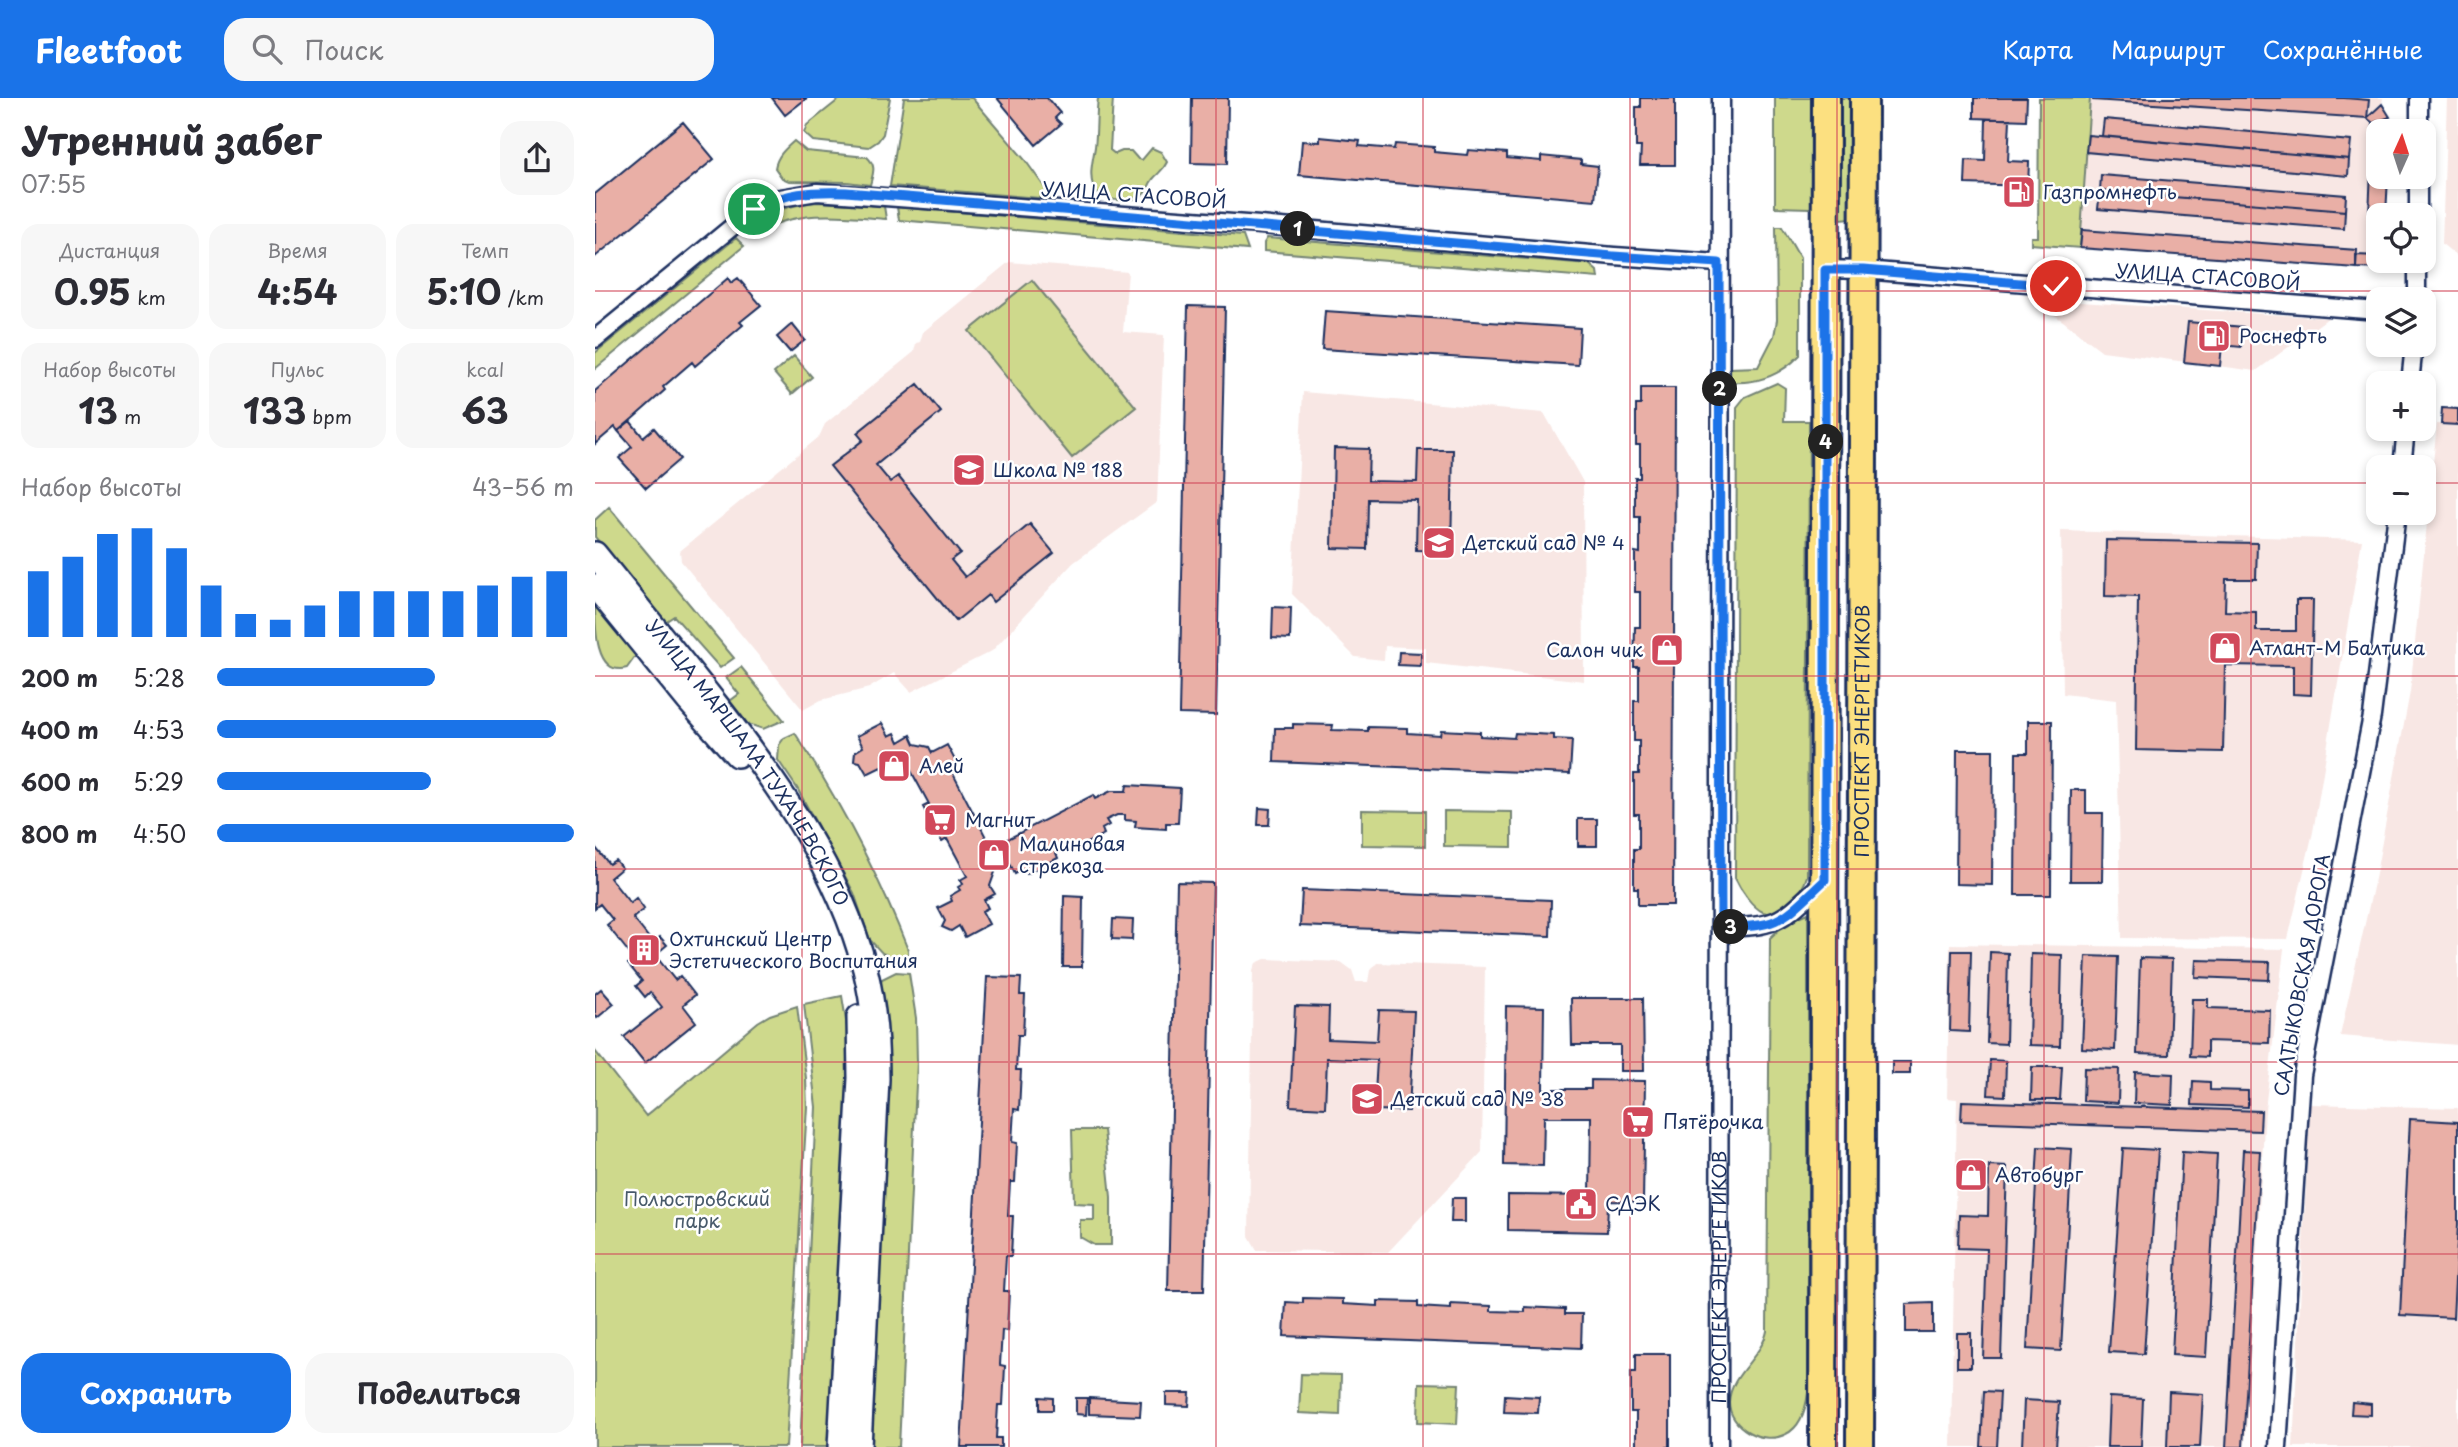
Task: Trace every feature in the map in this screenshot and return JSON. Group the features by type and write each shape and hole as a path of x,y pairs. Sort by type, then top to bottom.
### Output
{"main road":[{"name":"ПРОСПЕКТ ЭНЕРГЕТИКОВ","path":"1823,1447 1826,98"},
{"name":"ПРОСПЕКТ ЭНЕРГЕТИКОВ","path":"1860,1447 1864,98"}],"street":[{"name":"ПРОСПЕКТ ЭНЕРГЕТИКОВ","path":"1720,1447 1718,1288 1721,98"},
{"path":"2419,119 2420,98"},
{"name":"УЛИЦА СТАСОВОЙ","path":"595,339 754,209 774,199 817,191 1719,263"},
{"name":"УЛИЦА СТАСОВОЙ","path":"1825,270 1863,270 2366,310"},
{"name":"САЛТЫКОВСКАЯ ДОРОГА","path":"2278,1447 2302,1076 2372,716 2396,525"},
{"name":"УЛИЦА МАРШАЛА ТУХАЧЕВСКОГО","path":"595,554 784,794 808,833 841,898 865,970 877,1044 877,1079 859,1447"},
{"name":"УЛИЦА МАРШАЛА ТУХАЧЕВСКОГО","path":"595,586 774,801 829,902 840,933 853,983 861,1045 840,1447"},
{"path":"1721,927 1747,928 1775,923 1787,916 1825,880"}],"shaded area":[{"path":"2090,98 2383,98 2382,104 2390,119 2366,119 2366,189 2387,189 2387,203 2366,203 2366,268 2080,248"},
{"path":"2447,98 2458,98 2458,257 2442,244"},
{"name":"Школа № 188","path":"1009,262 1128,272 1123,332 1164,335 1157,502 1073,563 992,651 911,692 894,673 869,688 821,700 803,710 681,561 680,551 819,437 825,424 914,352 923,332"},
{"path":"2034,299 2328,318 2256,371 2102,351"},
{"name":"Детский сад № 4","path":"1303,392 1544,413 1583,482 1584,681 1426,663 1426,648 1385,646 1384,660 1355,657 1292,594"},
{"path":"2437,424 2458,425 2458,1045 2340,1036 2376,874 2410,692 2427,525 2436,525 2436,455 2434,455"},
{"path":"2061,531 2362,540 2313,832 2288,939 2122,938 2116,700 2063,694"},
{"path":"1950,944 2284,949 2265,1110 2245,1447 1951,1447 1957,1099 1947,1098"},
{"name":"Детский сад № 38","path":"1265,959 1341,962 1352,970 1356,982 1368,982 1370,970 1377,963 1485,967 1482,1152 1388,1252 1257,1250 1249,1236 1253,971 1256,963"},
{"path":"2310,1104 2458,1108 2458,1447 2293,1447"}],"green space":[{"path":"841,98 890,98 883,134 878,141 869,147 813,141 804,133 807,125"},
{"path":"904,98 972,98 1025,160 1053,199 890,186"},
{"path":"1098,98 1113,98 1110,150 1115,154 1131,151 1142,160 1152,148 1161,152 1167,162 1141,196 1129,200 1114,200 1100,195 1093,186 1091,171 1096,141"},
{"path":"1775,98 1811,98 1811,208 1775,207"},
{"path":"1841,98 1852,98 1851,218 1841,219"},
{"path":"2039,98 2090,98 2080,248 2031,244 2031,237 2038,237"},
{"path":"794,141 806,151 867,157 873,167 870,185 789,181 782,178 775,168 776,164"},
{"path":"817,202 884,206 886,219 836,215 804,217 772,225 757,233 750,226 782,209"},
{"path":"897,207 1243,236 1248,250 899,220"},
{"path":"1776,227 1782,227 1800,258 1800,355 1785,368 1768,377 1730,382 1730,368 1758,367 1774,336 1777,320"},
{"path":"736,238 744,246 595,369 595,353"},
{"path":"1267,238 1589,264 1597,271 1598,278 1264,251"},
{"path":"1032,280 1136,407 1072,458 969,331"},
{"path":"794,356 812,377 792,394 774,373"},
{"path":"1777,383 1785,388 1784,421 1809,421 1807,876 1791,903 1777,912 1770,913 1755,906 1735,878 1737,407 1745,397"},
{"path":"609,507 734,658 720,668 674,616 665,622 595,537 595,520"},
{"path":"595,601 637,654 627,668 616,669 608,665 603,658 595,624"},
{"path":"741,667 784,720 763,729 748,724 730,701 739,694 726,678"},
{"path":"795,733 843,812 871,866 908,950 908,957 892,957 882,953 870,940 854,893 797,788 778,760 779,745 784,738"},
{"path":"1362,810 1425,811 1425,846 1362,845"},
{"path":"1444,811 1512,812 1512,847 1444,846"},
{"path":"1808,913 1808,1393 1804,1411 1795,1427 1786,1434 1767,1438 1741,1427 1735,1420 1729,1402 1735,1383 1759,1349 1767,1331 1770,938 1786,923"},
{"path":"896,972 909,973 916,1018 917,1062 899,1447 869,1447 888,1079 888,1043 879,987 882,979"},
{"path":"842,996 850,1046 829,1447 800,1447 816,1107 804,1004"},
{"name":"Полюстровский парк","path":"797,1006 807,1107 786,1447 595,1447 595,1051 646,1116 758,1022"},
{"path":"1072,1130 1104,1130 1111,1197 1111,1245 1094,1245 1080,1237 1080,1220 1094,1220 1094,1204 1074,1203"},
{"path":"1301,1374 1341,1375 1340,1415 1299,1413"},
{"path":"1419,1383 1459,1384 1457,1424 1418,1422"}],"building":[{"path":"772,98 807,98 785,115"},
{"path":"997,98 1047,98 1060,113 1055,118 1061,124 1036,145"},
{"path":"1192,98 1228,98 1227,164 1191,163"},
{"path":"1641,98 1675,98 1675,165 1640,165 1641,147 1636,147 1636,107 1641,107"},
{"path":"1974,98 2027,98 2026,120 1974,118"},
{"path":"2093,98 2344,98 2369,100 2367,118"},
{"path":"2382,104 2390,117 2384,119 2367,118"},
{"path":"1986,119 2010,119 2008,161 2029,162 2028,186 1965,184 1966,160 1985,161"},
{"path":"2104,119 2351,141 2349,159 2102,136"},
{"path":"683,122 714,159 595,257 595,194"},
{"path":"2088,135 2349,159 2348,176 2086,152"},
{"path":"1320,137 1360,141 1359,146 1394,149 1395,144 1434,147 1434,152 1467,155 1468,150 1507,153 1507,158 1541,161 1541,156 1581,160 1581,164 1598,166 1595,200 1299,175 1302,141 1320,142"},
{"path":"2101,175 2346,195 2345,211 2100,191"},
{"path":"2370,189 2387,189 2387,203 2370,203"},
{"path":"2100,191 2345,211 2344,229 2098,209"},
{"path":"2082,230 2357,250 2356,268 2080,248"},
{"path":"2356,255 2366,255 2366,268 2356,268"},
{"path":"728,278 731,283 738,278 761,305 740,322 743,325 695,366 692,362 663,387 665,390 630,421 618,431 615,427 595,444 595,391"},
{"path":"1188,306 1225,307 1216,715 1179,714"},
{"path":"1325,311 1580,328 1578,365 1322,349"},
{"name":"Роснефть","path":"2188,322 2243,327 2241,347 2222,345 2220,366 2184,362"},
{"path":"792,324 805,340 790,352 777,337"},
{"path":"918,384 941,412 876,465 890,482 898,476 960,553 951,560 965,577 1030,524 1054,553 993,602 988,595 956,621 830,466 863,440 857,433"},
{"path":"1641,388 1675,388 1673,905 1638,905 1638,888 1634,888 1634,849 1639,849 1639,814 1634,814 1634,774 1639,774 1639,741 1634,741 1634,701 1639,701 1639,667 1634,667 1635,627 1640,627 1640,592 1635,592 1635,552 1640,553 1640,517 1635,517 1635,478 1640,478 1640,445 1636,445 1636,405 1641,405"},
{"path":"2442,408 2458,409 2458,425 2441,424"},
{"path":"630,421 643,437 654,428 680,459 646,488 619,458 632,447 618,431"},
{"path":"1334,448 1369,449 1368,481 1417,482 1418,450 1453,450 1451,551 1416,550 1417,500 1368,499 1367,549 1332,548"},
{"name":"Атлант-М Балтика","path":"2106,540 2257,543 2256,579 2226,579 2225,611 2256,612 2256,631 2296,631 2296,600 2313,600 2311,695 2293,694 2293,666 2225,665 2223,752 2136,750 2138,597 2105,596"},
{"path":"1273,607 1291,608 1290,639 1272,638"},
{"path":"1399,652 1421,653 1421,666 1398,665"},
{"path":"2028,721 2052,721 2051,895 2015,895 2016,753 2028,753"},
{"path":"882,723 889,736 895,733 899,742 911,735 915,744 929,747 932,753 947,745 957,764 950,768 991,847 1000,843 1007,859 993,867 995,872 990,886 995,894 984,900 988,908 982,911 989,924 965,937 959,926 951,931 942,927 945,921 938,908 952,901 950,896 960,890 958,887 963,884 960,880 967,876 947,839 942,842 923,807 929,804 910,769 903,773 900,768 896,770 894,766 884,772 881,767 867,774 860,762 854,761 855,752 863,747 857,736"},
{"path":"1293,724 1333,725 1332,730 1407,728 1407,733 1440,735 1441,730 1480,732 1480,736 1514,738 1515,733 1554,735 1554,739 1572,740 1570,774 1274,762 1275,728 1293,728"},
{"path":"1957,750 1993,750 1992,885 1956,884"},
{"path":"1127,785 1180,788 1178,823 1166,823 1166,829 1135,827 1136,821 1125,820 1125,815 1117,815 1106,820 1109,825 1102,829 1104,834 1074,850 1072,845 1056,853 1058,858 1027,874 1024,869 1015,874 1000,843 1093,795 1095,799 1111,791 1126,791"},
{"path":"2071,790 2086,790 2086,813 2103,813 2102,881 2070,881"},
{"path":"1259,808 1270,809 1269,825 1258,825"},
{"path":"1578,819 1597,819 1597,846 1578,846"},
{"name":"Охтинский Центр Эстетического Воспитания","path":"595,847 609,864 615,860 622,868 610,878 630,903 636,898 644,909 633,918 653,943 660,937 667,945 655,955 675,980 680,976 695,995 683,1005 696,1022 645,1063 624,1037 662,1007 650,992 645,997 636,986 642,981 628,964 634,959 607,925 613,920 600,904 595,908"},
{"path":"1177,882 1213,883 1204,1291 1168,1291"},
{"path":"1302,890 1551,900 1550,936 1300,926"},
{"path":"1064,896 1083,897 1082,967 1063,967"},
{"path":"1113,919 1133,920 1132,940 1112,939"},
{"path":"1952,951 1971,951 1969,1032 1950,1031"},
{"path":"1990,952 2008,953 2006,1044 1987,1043"},
{"path":"2031,954 2062,955 2060,1046 2029,1045"},
{"path":"2086,956 2118,957 2115,1050 2082,1048"},
{"path":"2140,958 2172,959 2169,1055 2137,1054"},
{"path":"2196,960 2270,962 2269,980 2195,977"},
{"path":"987,977 1021,978 1020,995 1025,995 1023,1035 1018,1035 1016,1070 1021,1070 1019,1110 1014,1109 1012,1142 1017,1143 1015,1182 1010,1182 1008,1216 1013,1216 1011,1256 1006,1256 1004,1291 1009,1291 1007,1331 1002,1330 1000,1365 1005,1366 1003,1405 998,1405 996,1438 1001,1438 1001,1447 961,1447"},
{"path":"601,989 614,1004 597,1018 595,994"},
{"path":"1571,998 1643,998 1644,1071 1620,1071 1620,1045 1572,1045"},
{"path":"2192,999 2208,999 2208,1008 2270,1010 2269,1043 2207,1041 2207,1057 2190,1056"},
{"path":"1295,1006 1329,1007 1328,1039 1377,1041 1379,1010 1414,1011 1409,1111 1374,1110 1377,1060 1327,1058 1325,1108 1290,1106"},
{"path":"1506,1006 1544,1007 1543,1089 1591,1089 1591,1080 1645,1081 1643,1202 1608,1201 1607,1232 1508,1230 1508,1195 1590,1196 1591,1117 1544,1117 1543,1166 1504,1165"},
{"path":"1990,1060 2006,1061 2005,1096 1988,1095"},
{"path":"1892,1062 1910,1062 1910,1074 1892,1074"},
{"path":"2032,1067 2062,1067 2060,1100 2031,1100"},
{"path":"2084,1068 2119,1069 2118,1103 2083,1101"},
{"path":"2135,1072 2173,1074 2172,1105 2134,1103"},
{"path":"2193,1081 2210,1082 2210,1090 2248,1091 2248,1107 2192,1105"},
{"path":"1962,1101 2261,1111 2260,1131 1961,1121"},
{"path":"2410,1119 2458,1122 2458,1224 2453,1318 2400,1315"},
{"path":"2038,1147 2072,1149 2061,1351 2027,1349"},
{"path":"2123,1148 2158,1150 2144,1354 2109,1352"},
{"path":"2243,1150 2260,1151 2243,1447 2226,1447"},
{"path":"2182,1152 2217,1154 2206,1357 2172,1355"},
{"path":"1989,1166 2007,1167 2001,1358 1983,1358 1987,1249 1958,1248 1959,1215 1988,1216"},
{"path":"1452,1198 1465,1198 1465,1222 1451,1222"},
{"path":"1303,1298 1343,1299 1343,1304 1378,1306 1378,1301 1418,1302 1418,1307 1451,1309 1451,1304 1491,1306 1491,1311 1525,1312 1525,1307 1565,1309 1565,1314 1582,1314 1581,1348 1284,1336 1286,1302 1303,1303"},
{"path":"1933,1303 1933,1332 1906,1332 1906,1304"},
{"path":"1957,1333 1971,1333 1971,1367 1957,1367"},
{"path":"1636,1354 1670,1354 1670,1447 1631,1447 1636,1446 1636,1412 1631,1412 1631,1372 1636,1372"},
{"path":"1984,1391 2000,1392 1997,1447 1981,1447"},
{"path":"2169,1392 2203,1394 2200,1447 2167,1447"},
{"path":"1166,1393 1190,1393 1189,1406 1166,1405"},
{"path":"1505,1395 1539,1397 1538,1413 1504,1412"},
{"path":"1040,1397 1053,1398 1053,1410 1040,1410"},
{"path":"2109,1397 2143,1399 2141,1447 2107,1447"},
{"path":"1076,1398 1087,1398 1086,1415 1076,1414"},
{"path":"1089,1398 1141,1401 1140,1416 1089,1414"},
{"path":"2024,1400 2059,1402 2056,1447 2022,1447"},
{"path":"2352,1402 2371,1404 2371,1415 2351,1414"}],"place":[{"name":"Газпромнефть","path":"2019,192"},
{"name":"Роснефть","path":"2214,336"},
{"name":"Школа № 188","path":"969,470"},
{"name":"Детский сад № 4","path":"1439,543"},
{"name":"Атлант-М Балтика","path":"2225,648"},
{"name":"Салон чик","path":"1667,650"},
{"name":"Алей","path":"894,766"},
{"name":"Магнит","path":"940,820"},
{"name":"Малиновая стрекоза","path":"994,855"},
{"name":"Охтинский Центр Эстетического Воспитания","path":"644,950"},
{"name":"Детский сад № 38","path":"1367,1099"},
{"name":"Пятёрочка","path":"1638,1122"},
{"name":"Автобург","path":"1971,1175"},
{"name":"СДЭК","path":"1581,1204"}],"route":[{"path":"754,209 792,194 846,192 1719,263 1721,927 1747,928 1775,923 1787,916 1825,880 1825,270 1863,270 2056,286"}]}
